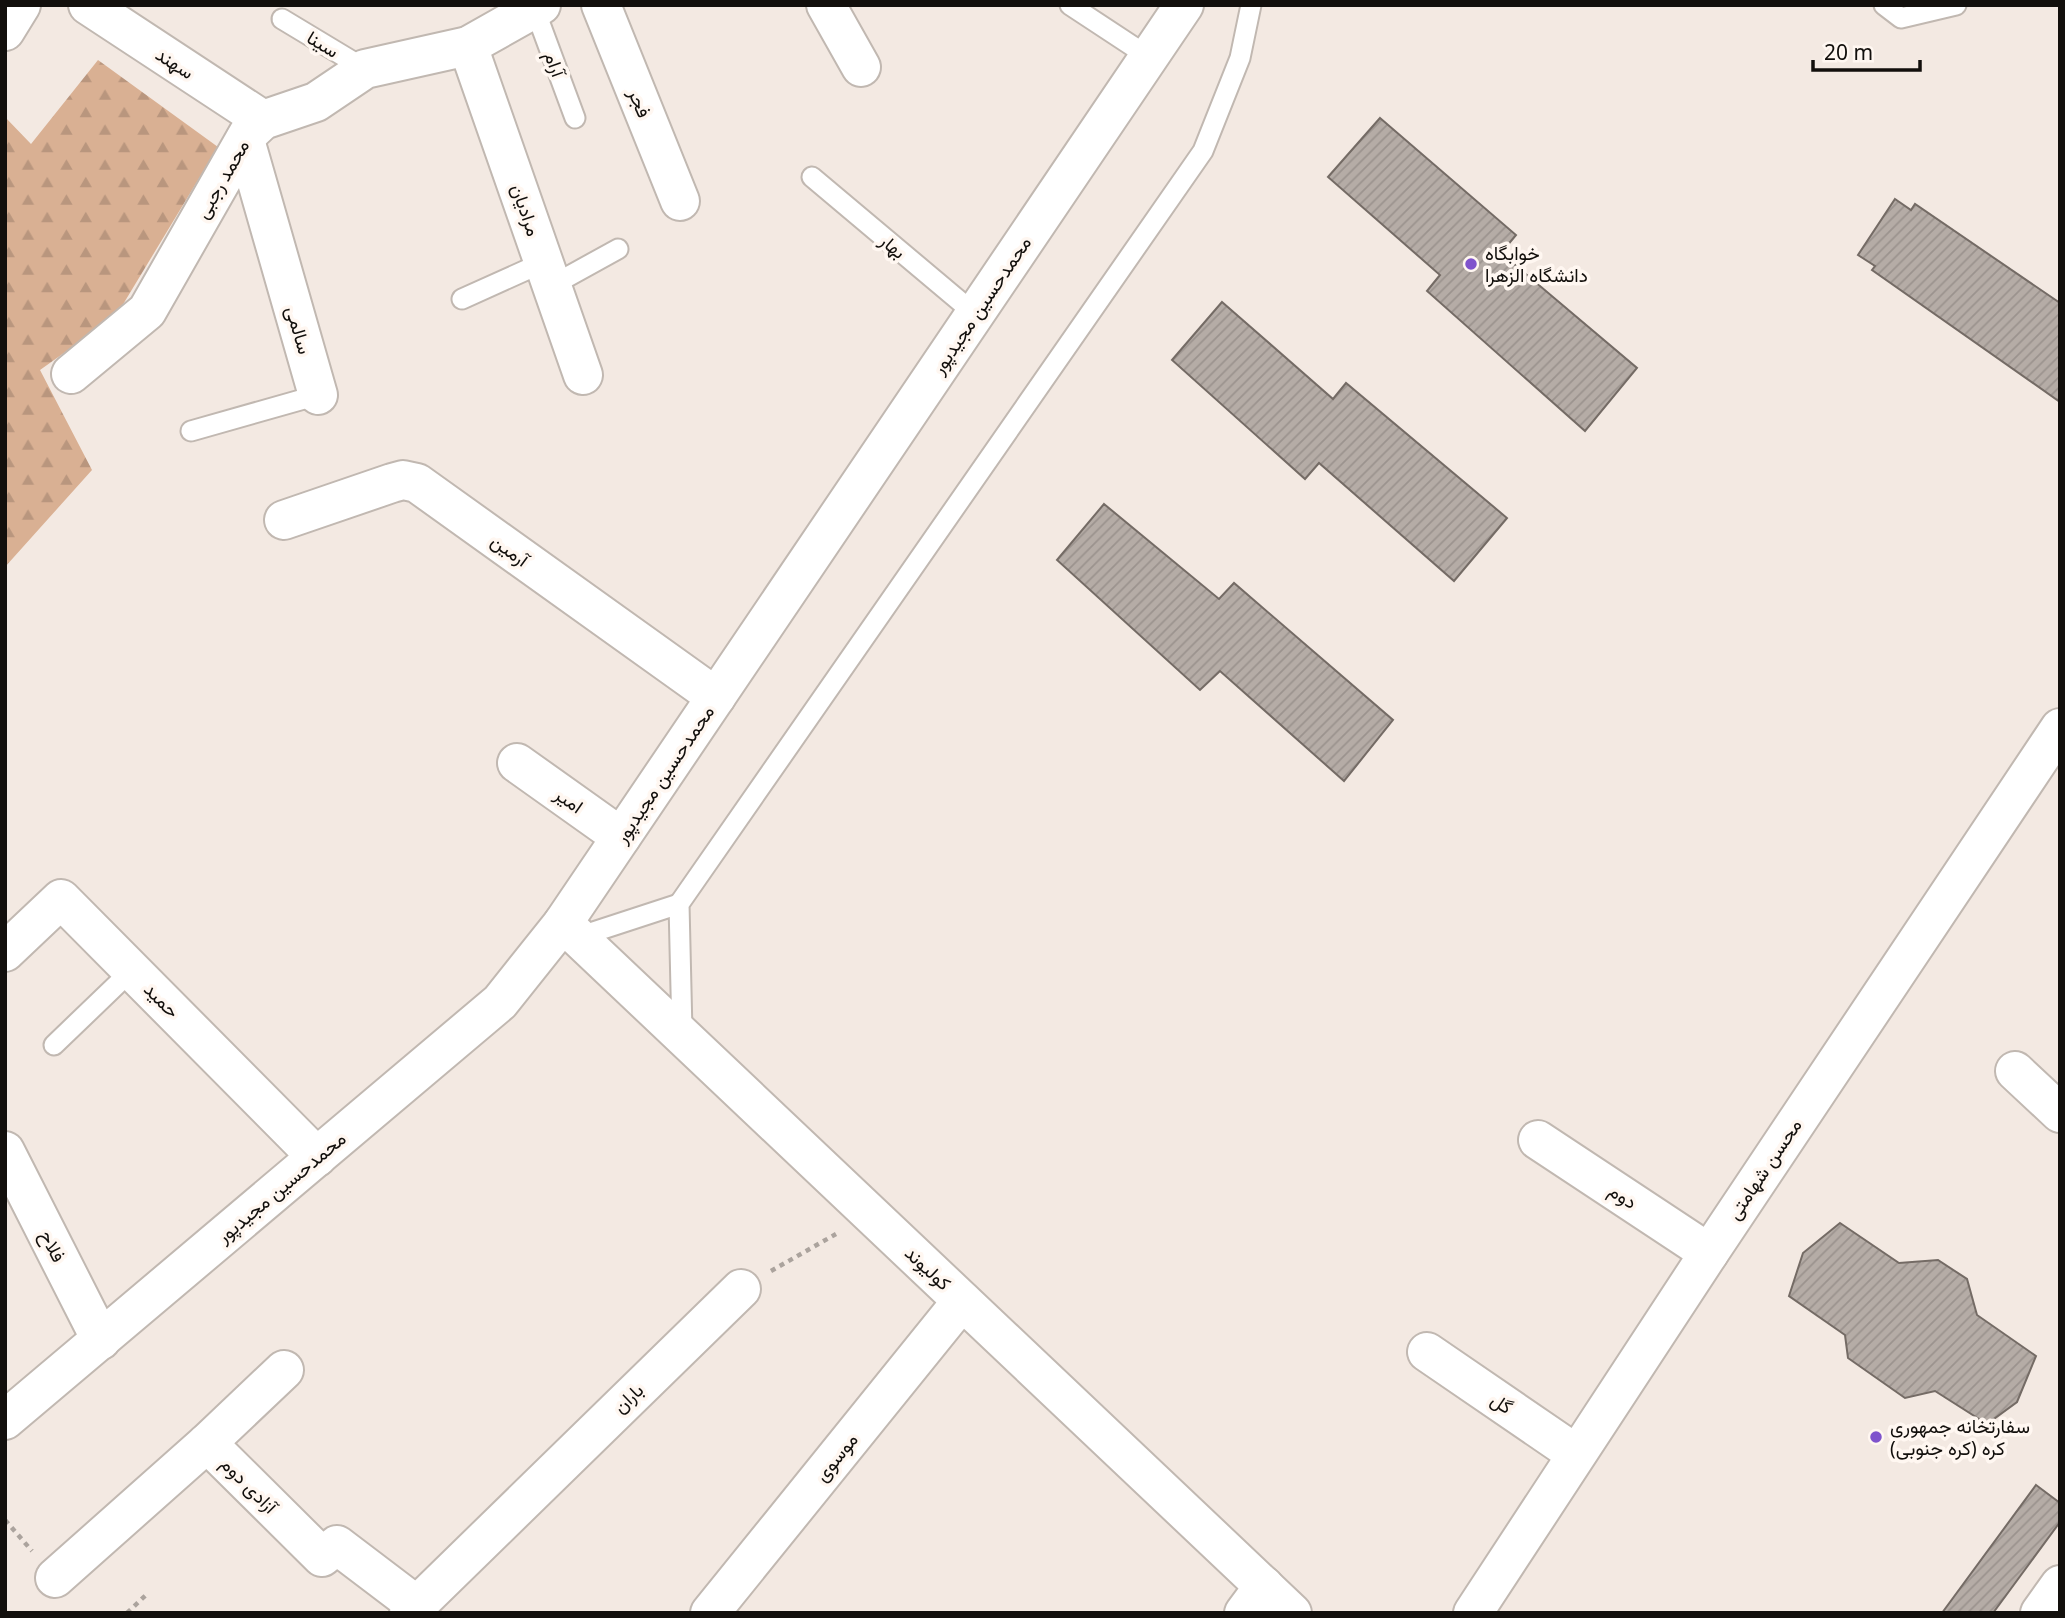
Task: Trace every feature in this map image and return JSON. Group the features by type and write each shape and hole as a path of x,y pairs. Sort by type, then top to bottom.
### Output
{"street":[{"path":"5,31 22,5"},
{"name":"سهند","path":"88,5 254,130"},
{"name":"فجر","path":"601,5 680,201"},
{"path":"826,5 861,67"},
{"name":"محمدحسین مجیدپور","path":"6,1419 500,1002 570,930 621,837 1184,5"},
{"name":"محمد رجبی","path":"71,374 147,311 254,130 316,102 365,69 468,46 538,7"},
{"name":"مرادیان","path":"468,46 583,375"},
{"name":"سالمی","path":"254,130 318,395"},
{"name":"آرمین","path":"284,520 403,480 418,484 716,697"},
{"name":"محسن شهامتی","path":"1473,1613 1709,1253 2060,728"},
{"name":"امیر","path":"517,764 621,837"},
{"name":"حمید","path":"5,952 61,899 317,1157"},
{"name":"کولیوند","path":"570,930 962,1301 1254,1600 1292,1613"},
{"path":"2015,1071 2060,1113"},
{"name":"دوم","path":"1538,1140 1709,1253"},
{"name":"فلاح","path":"5,1152 101,1340"},
{"name":"باران","path":"412,1609 741,1289"},
{"name":"موسوی","path":"710,1613 962,1301"},
{"name":"گل","path":"1427,1352 1576,1454"},
{"path":"207,1443 284,1370"},
{"name":"آزادی دوم","path":"55,1578 207,1443 321,1557 337,1545 412,1609"},
{"path":"2040,1613 2060,1585"}],"lane":[{"path":"1070,5 1149,57"},
{"path":"682,1036 679,904 1203,151 1240,58 1251,5"},
{"path":"1884,5 1901,18 1956,5"},
{"name":"آرام","path":"538,7 575,118"},
{"name":"سینا","path":"282,19 365,69"},
{"name":"بهار","path":"812,177 975,314"},
{"path":"462,299 547,274 618,249"},
{"name":"سالمی","path":"191,431 318,395"},
{"path":"570,930 679,904"},
{"path":"54,1045 132,970"}],"path":[{"path":"741,1289 870,1214"},
{"path":"127,1613 147,1594"}],"green space":[{"path":"98,60 218,147 116,316 40,370 92,470 5,567 5,117 31,144"}],"building":[{"name":"خوابگاه دانشگاه الزهرا","path":"1380,118 1516,235 1501,253 1637,368 1585,431 1427,291 1440,275 1328,177"},
{"path":"1895,199 1911,210 1915,204 2060,303 2060,402 1872,270 1875,266 1858,255"},
{"path":"1222,302 1333,399 1346,383 1507,518 1454,581 1319,463 1305,479 1172,360"},
{"path":"1104,504 1219,599 1234,583 1393,720 1344,781 1220,671 1200,690 1057,560"},
{"path":"1840,1223 1899,1263 1938,1260 1967,1279 1977,1315 2036,1356 2017,1402 1987,1424 1935,1391 1905,1398 1848,1358 1845,1335 1789,1296 1803,1253"},
{"path":"2036,1485 2060,1503 2060,1522 1993,1613 1942,1613"}],"place":[{"name":"خوابگاه دانشگاه الزهرا","path":"1471,264"},
{"name":"سفارتخانه جمهوری کره (کره جنوبی)","path":"1876,1437"}]}
